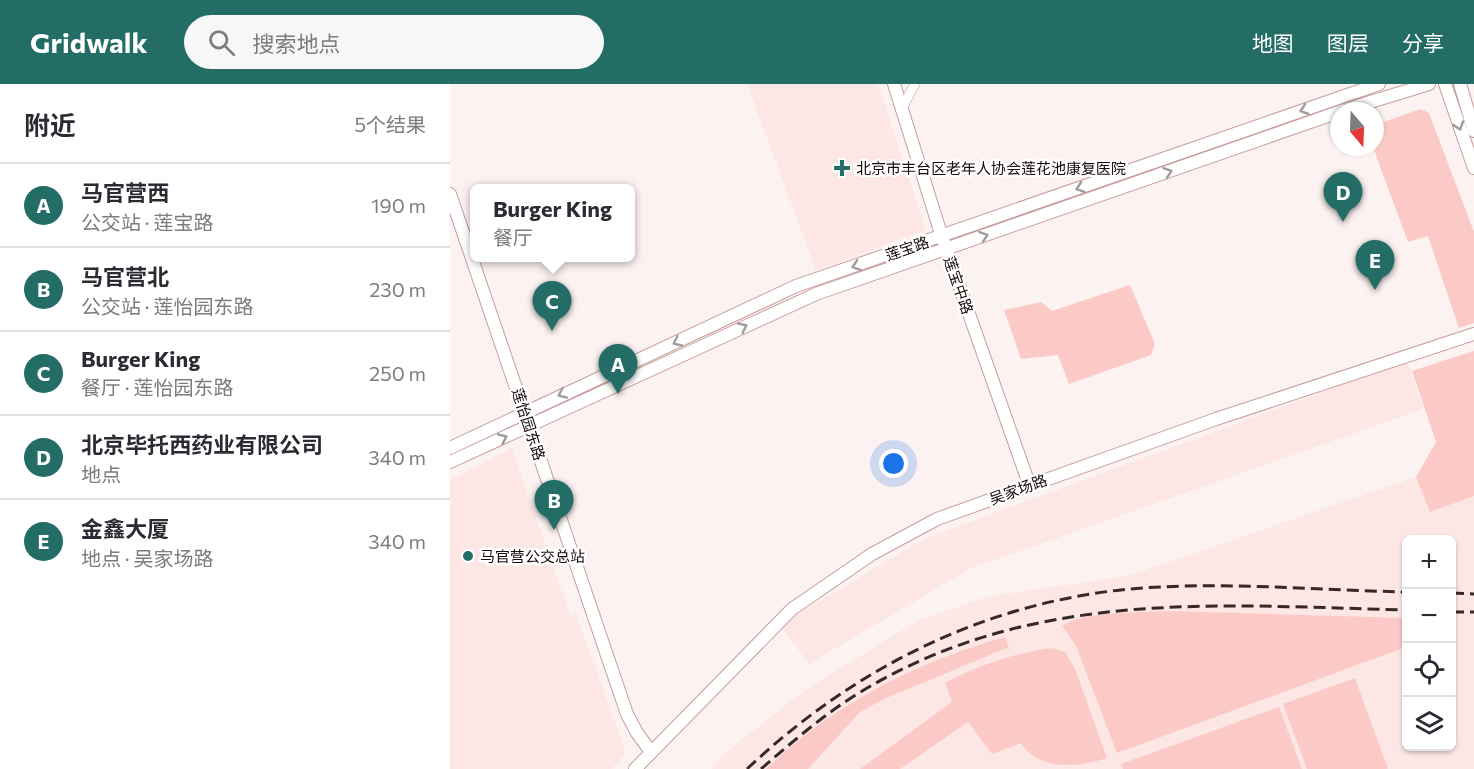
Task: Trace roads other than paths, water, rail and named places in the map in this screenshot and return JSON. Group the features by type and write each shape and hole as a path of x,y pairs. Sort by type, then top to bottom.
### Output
{"main road":[{"name":"莲宝中路","path":"894,84 946,250 1029,484"},
{"name":"莲宝路","path":"450,448 796,286 1379,84"},
{"name":"莲宝路","path":"1370,102 1429,84"},
{"path":"1445,84 1474,168"},
{"path":"1460,84 1474,131"},
{"name":"莲宝路","path":"450,462 816,294 1330,115"},
{"name":"莲怡园东路","path":"450,194 470,252"},
{"name":"莲怡园东路","path":"473,262 627,714 651,752"},
{"name":"吴家场路","path":"636,769 792,609 872,554 937,519 1029,484 1216,419 1474,334"}],"street":[{"path":"902,108 915,84"}],"railway":[{"path":"747,769 788,733 831,701 876,672 923,647 972,626 1023,609 1076,597 1130,589 1164,587 1233,586 1402,592"},
{"path":"1456,593 1474,594"},
{"path":"761,769 818,721 854,696 919,661 986,636 1054,620 1122,611 1262,606 1402,610"},
{"path":"1456,612 1474,612"}],"place":[{"name":"北京市丰台区老年人协会莲花池康复医院","path":"842,168"},
{"name":"北京毕托西药业有限公司","path":"1343,222"},
{"name":"金鑫大厦","path":"1375,290"},
{"name":"Burger King","path":"552,331"},
{"name":"马官营西","path":"618,394"},
{"name":"马官营北","path":"554,530"},
{"name":"马官营公交总站","path":"468,556"}]}
